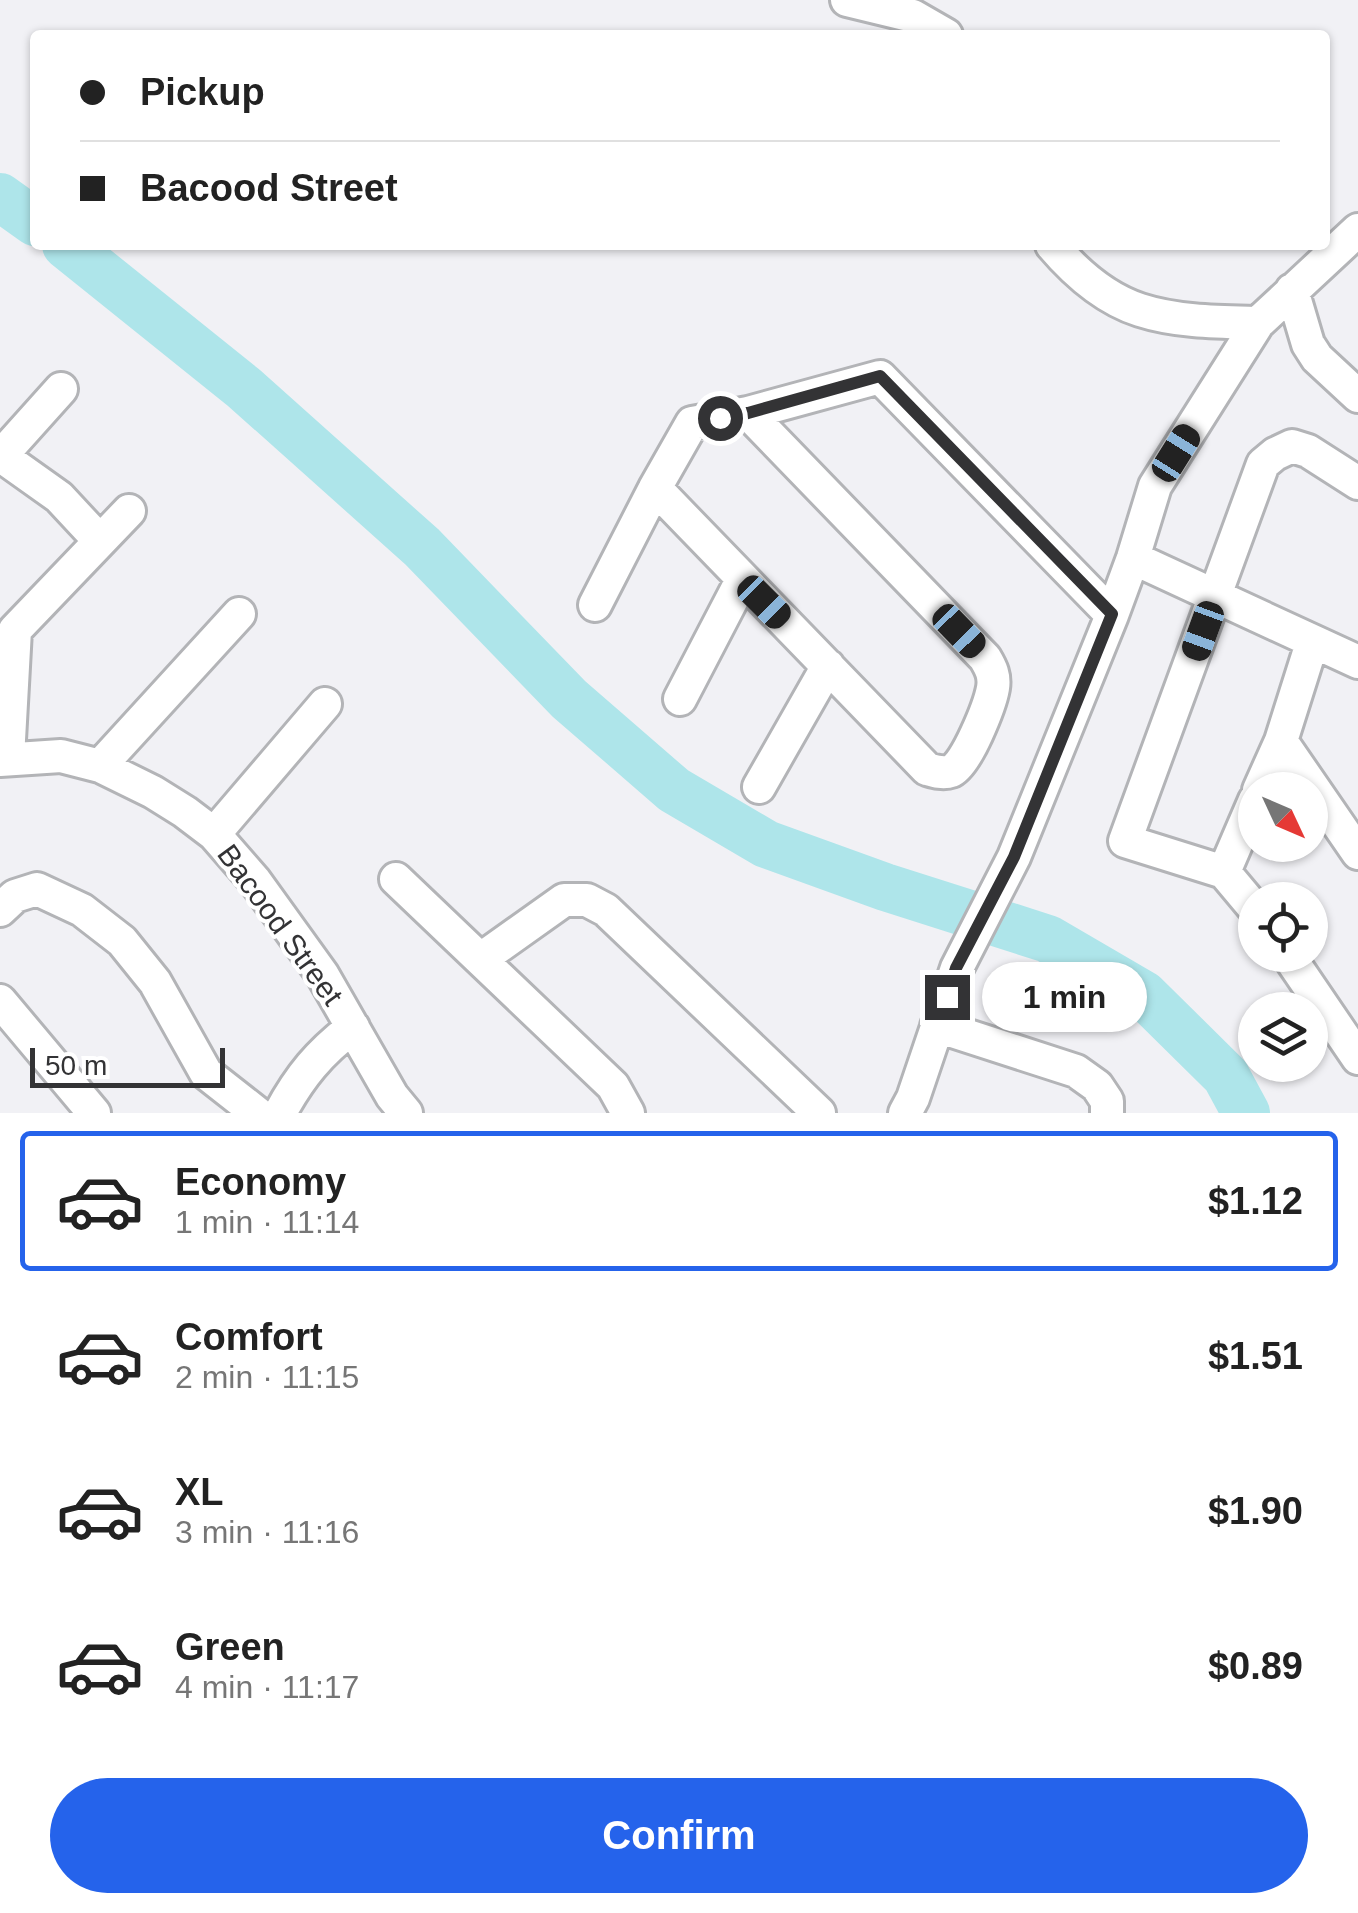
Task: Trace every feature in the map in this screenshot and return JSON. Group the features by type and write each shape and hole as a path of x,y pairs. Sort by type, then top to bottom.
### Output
{"street":[{"path":"847,0 913,16 937,30"},
{"path":"904,1113 956,968 1014,857 1112,614 1155,486 1258,322 1358,230"},
{"path":"1056,250 1074,270 1140,310 1212,322 1258,322"},
{"path":"1292,290 1308,344 1317,358 1358,396"},
{"path":"595,606 692,423 748,413 880,376 1112,614"},
{"path":"61,389 0,456 58,497 100,541"},
{"path":"655,488 927,769 952,771 966,759 993,689 993,672 986,658 748,413"},
{"path":"1238,889 1224,872 1124,841 1263,464 1292,446 1308,451 1358,482"},
{"path":"4,759 14,630 129,511"},
{"path":"1133,558 1358,662"},
{"path":"680,699 742,580"},
{"path":"100,766 239,614"},
{"path":"1267,772 1312,643"},
{"path":"759,787 828,666"},
{"path":"214,834 325,704"},
{"path":"1280,741 1358,853"},
{"name":"Bacood Street","path":"4,759 61,756 100,766 153,792 214,834 322,974 392,1096 406,1113"},
{"path":"1224,872 1238,839"},
{"path":"396,879 613,1086 628,1113"},
{"path":"0,910 15,896 37,889 82,910 122,941 154,982 206,1073 257,1113"},
{"path":"481,959 564,900 587,900 606,910 819,1113"},
{"path":"1300,972 1358,1058"},
{"path":"0,1001 94,1113"},
{"path":"937,1026 1076,1071 1097,1086 1107,1113"},
{"path":"280,1113 293,1088 324,1049 352,1027"}],"waterway":[{"path":"0,197 30,218"},
{"path":"72,250 244,388 422,547 569,699 674,790 766,844 1048,939 1144,995 1226,1076 1246,1113"}],"route":[{"path":"720,418 880,376 1112,614 1014,857 956,968 947,997"}]}
